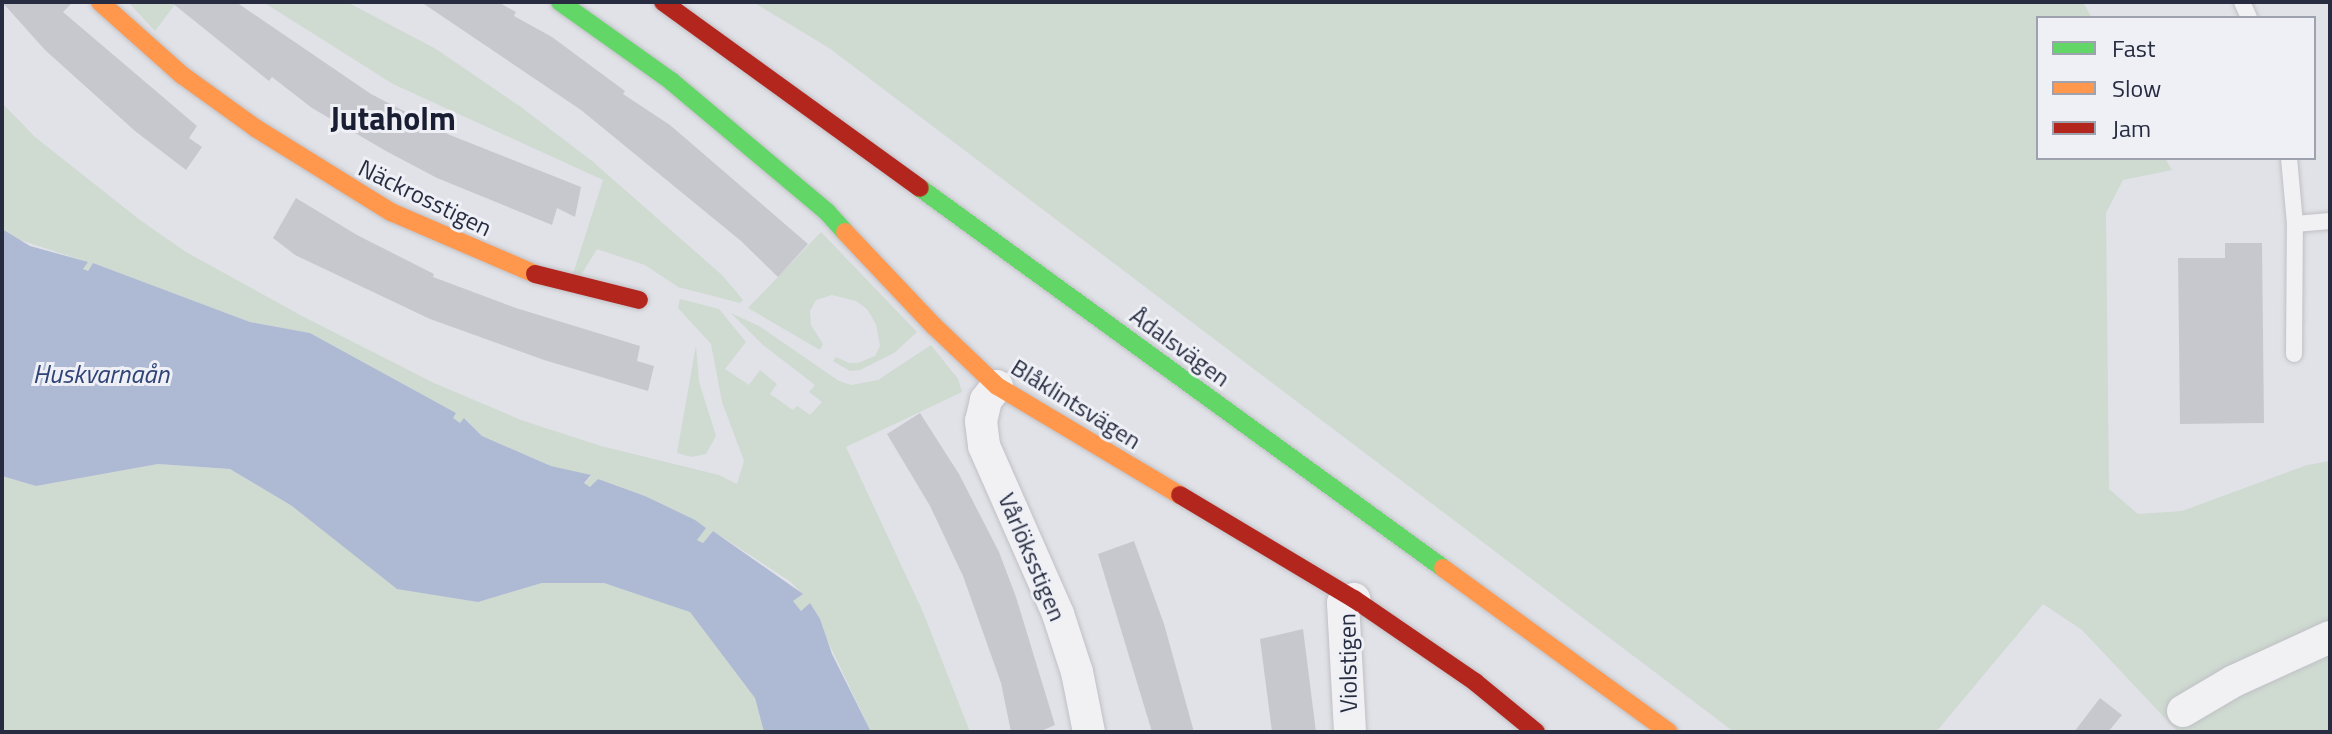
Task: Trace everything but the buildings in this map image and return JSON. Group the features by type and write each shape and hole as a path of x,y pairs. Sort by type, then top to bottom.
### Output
{"street":[{"name":"Näckrosstigen","path":"100,2 137,38 244,120 391,212 542,277 639,300"},
{"name":"Blåklintsvägen","path":"560,2 671,81 827,212 934,326 997,386 1354,599 1475,682 1536,732"},
{"name":"Ådalsvägen","path":"663,2 1669,732"},
{"name":"Vårlöksstigen","path":"997,386 986,400 981,421 984,446 1058,614 1077,672 1089,732"},
{"name":"Violstigen","path":"1350,732 1343,603 1354,599"},
{"path":"2183,711 2234,681 2330,637"}],"lane":[{"path":"2289,160 2295,224 2294,354"},
{"path":"2295,224 2330,221"}],"shaded area":[{"path":"128,2 177,2 155,31"},
{"path":"263,2 347,2 436,49 521,107 592,161 722,275 743,300 740,303 678,287 645,265 597,249 581,275 573,274 603,180 393,84"},
{"path":"753,2 2083,2 2091,16 2036,16 2036,160 2166,160 2172,170 2123,180 2106,213 2109,489 2138,514 2182,511 2307,465 2330,461 2330,732 2178,732 2082,630 2043,604 1936,732 1734,732 829,48"},
{"path":"2,103 35,137 140,220 186,252 302,316 434,383 521,420 601,446 719,475 737,484 744,461 722,402 711,344 678,308 680,299 719,309 746,342 725,369 749,385 760,370 777,384 770,394 793,410 797,406 810,415 822,402 809,392 815,385 763,345 731,313 759,326 839,381 851,385 878,380 931,345 958,379 962,392 846,447 923,612 970,732 871,732 810,604 801,611 793,601 802,594 791,582 713,531 703,543 666,507 645,496 598,479 591,487 584,484 591,476 551,466 482,436 465,418 460,423 452,418 456,413 310,333 250,322 93,263 88,271 83,269 87,262 11,237 2,229"},
{"path":"821,232 917,332 894,353 860,370 850,371 833,361 836,357 858,363 875,356 880,346 876,324 867,309 856,301 832,295 816,300 810,311 811,325 823,344 820,350 748,308"},
{"path":"696,345 699,382 716,436 706,454 692,457 677,453"},
{"path":"158,464 230,469 292,506 478,602 542,583 604,583 690,611 755,698 764,732 2,732 2,476 36,486"}],"water":[{"name":"Huskvarnaån","path":"2,229 30,246 88,262 83,269 88,271 93,263 250,322 310,333 456,413 453,418 460,423 464,418 482,436 551,466 591,475 584,483 590,487 598,479 645,496 695,520 706,528 697,540 703,543 713,531 803,594 793,601 801,611 810,603 820,619 832,654 871,732 764,732 755,698 690,612 604,583 542,583 478,602 397,589 292,506 230,469 158,464 36,486 2,476"}],"traffic: fast":[{"path":"560,2 671,81 827,212 845,232"},
{"path":"920,188 1443,568"}],"traffic: slow":[{"path":"100,2 182,75 257,129 391,212 535,274"},
{"path":"845,232 934,326 997,386 1180,495"},
{"path":"1443,568 1669,732"}],"traffic: jam":[{"path":"663,2 920,188"},
{"path":"535,274 639,300"},
{"path":"1180,495 1354,599 1475,682 1536,732"}],"district":[{"name":"Jutaholm","path":"393,118"}]}
